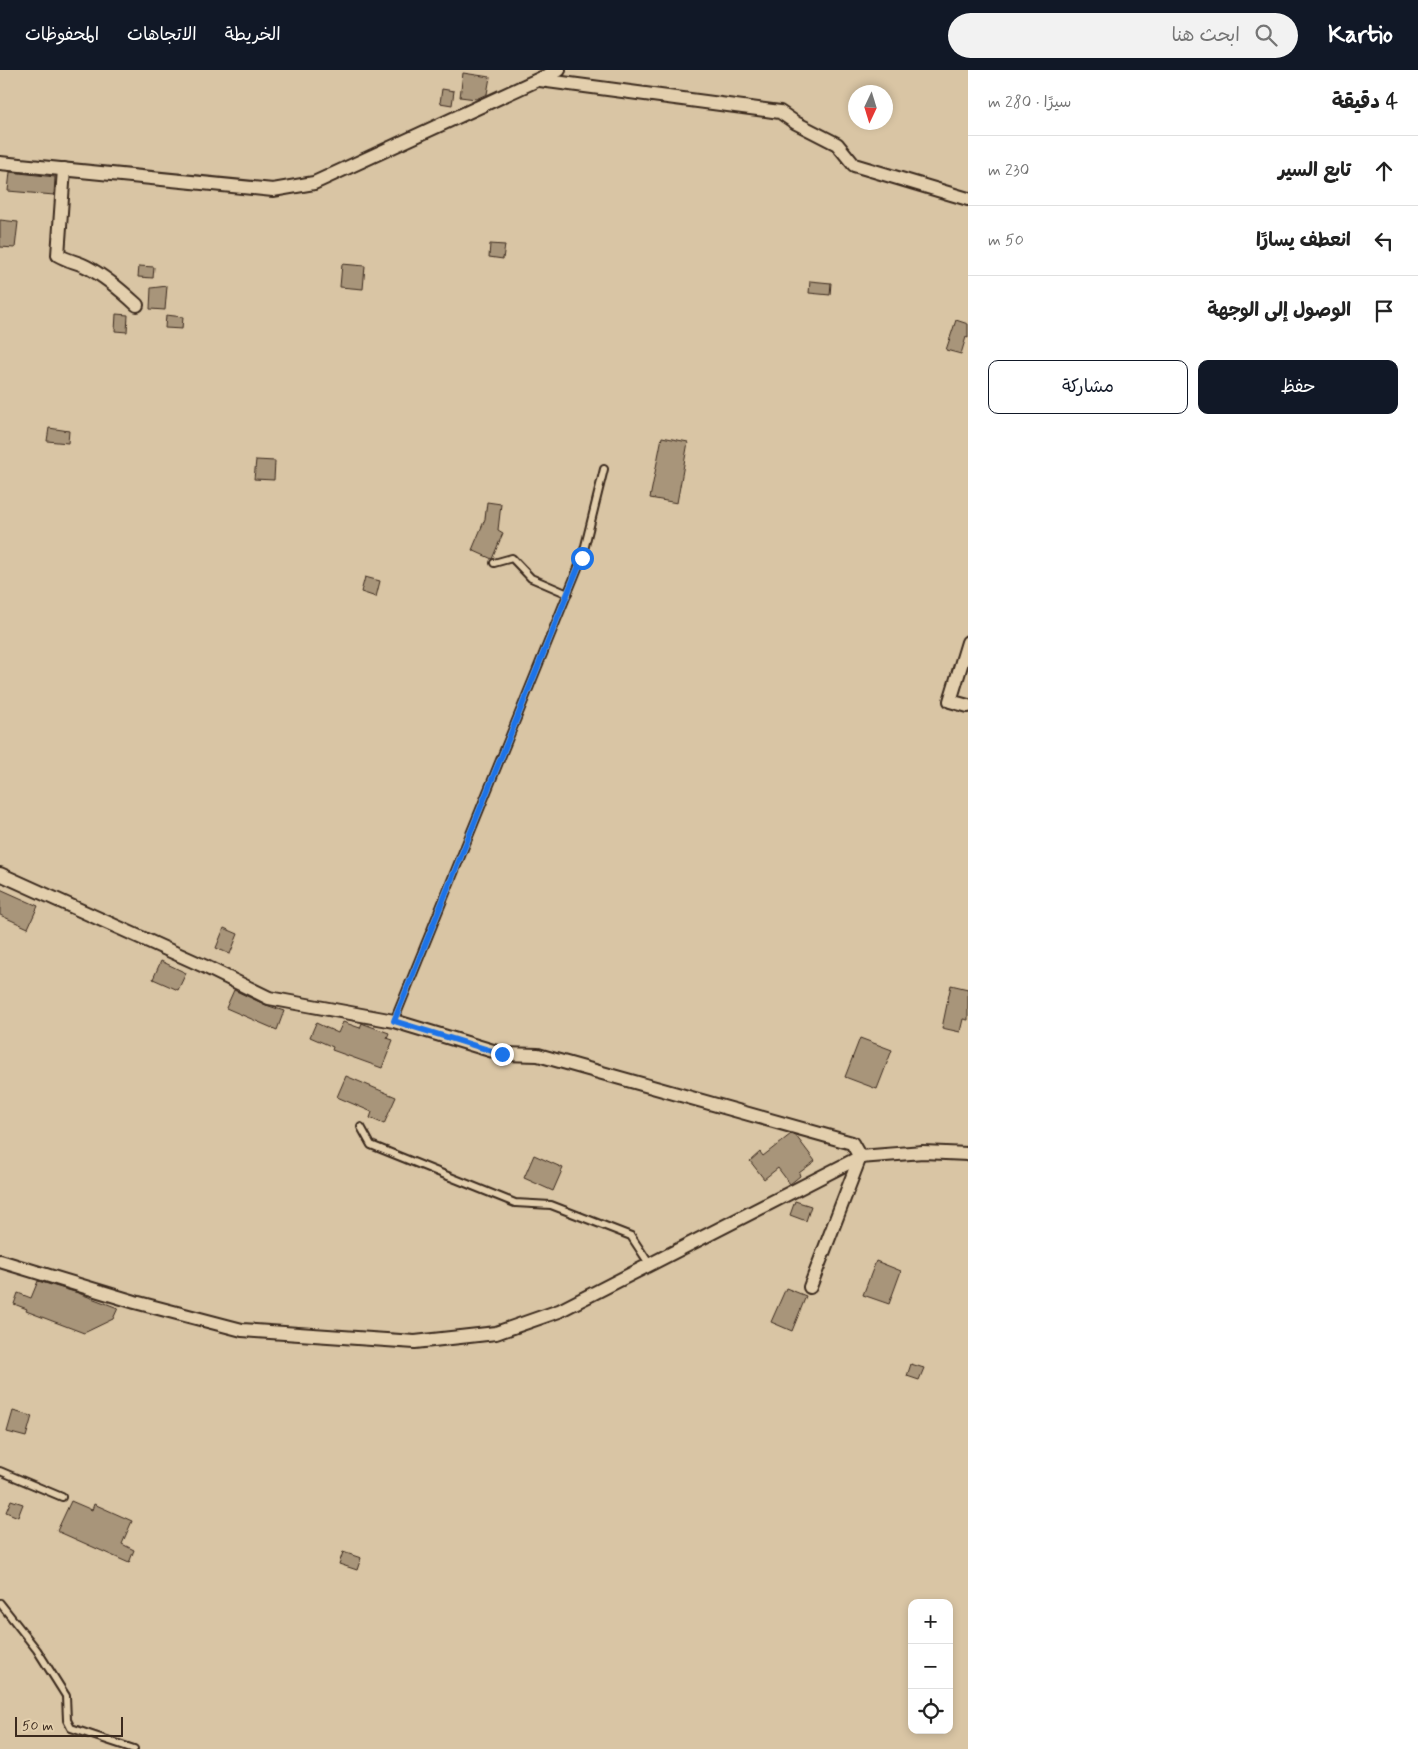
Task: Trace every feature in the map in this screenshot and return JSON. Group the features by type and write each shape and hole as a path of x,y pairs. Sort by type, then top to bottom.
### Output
{"street":[{"path":"0,163 273,190 314,183 559,70"},
{"path":"540,80 780,112 796,123 837,144 854,165 968,199"},
{"path":"64,169 58,255 86,267 116,285 137,305"},
{"path":"968,642 950,701 968,706"},
{"path":"0,874 206,967 269,998 394,1021 502,1054 538,1055 852,1143 860,1157"},
{"path":"0,1260 135,1302 242,1330 415,1342 496,1333 559,1311 860,1157 923,1152 968,1154"},
{"path":"810,1287 860,1157"}],"lane":[{"path":"394,1021 582,558 604,470"},
{"path":"494,563 512,558 531,578 568,594"},
{"path":"361,1127 371,1145 515,1203 552,1205 631,1236 650,1265"},
{"path":"0,1471 62,1497"},
{"path":"0,1603 37,1650 66,1696 67,1720 71,1728 134,1749"}],"building":[{"path":"463,73 490,77 487,94 476,99 460,97"},
{"path":"442,89 454,91 452,105 440,103"},
{"path":"10,172 55,177 54,195 8,191"},
{"path":"0,220 18,222 15,248 0,247"},
{"path":"490,244 505,245 503,259 489,257"},
{"path":"342,264 365,266 363,289 340,287"},
{"path":"139,266 154,267 153,278 138,277"},
{"path":"810,281 831,283 830,295 809,293"},
{"path":"167,286 165,310 150,309 151,288"},
{"path":"116,314 128,315 127,332 115,331"},
{"path":"166,315 183,317 182,329 165,328"},
{"path":"956,320 968,324 968,338 966,337 961,354 946,350"},
{"path":"49,428 69,431 68,443 47,441"},
{"path":"662,437 688,442 677,503 650,498"},
{"path":"256,460 275,461 274,480 254,479"},
{"path":"487,502 501,504 498,530 503,533 492,559 472,550 485,519"},
{"path":"365,577 380,581 376,597 361,592"},
{"path":"0,889 38,906 28,928 0,915"},
{"path":"224,928 238,934 230,954 216,948"},
{"path":"161,961 186,973 178,990 153,979"},
{"path":"951,985 968,989 968,1020 963,1019 960,1032 942,1028"},
{"path":"234,990 284,1011 277,1030 226,1008"},
{"path":"343,1022 360,1028 362,1023 389,1033 387,1038 393,1040 382,1068 332,1050 333,1047 310,1037 316,1023 338,1033"},
{"path":"860,1038 892,1050 877,1089 845,1077"},
{"path":"346,1076 396,1097 384,1124 370,1118 372,1112 337,1097"},
{"path":"791,1134 796,1136 815,1161 799,1173 800,1176 790,1184 778,1168 764,1179 750,1161 760,1152 763,1156"},
{"path":"534,1155 563,1168 553,1191 524,1178"},
{"path":"795,1201 811,1206 806,1221 790,1215"},
{"path":"876,1261 901,1271 889,1304 863,1295"},
{"path":"38,1281 118,1308 113,1319 84,1333 26,1311 27,1309 14,1304 18,1293 31,1298"},
{"path":"786,1288 806,1296 792,1331 771,1322"},
{"path":"911,1364 924,1368 919,1380 907,1376"},
{"path":"13,1411 32,1416 26,1437 7,1432"},
{"path":"11,1500 23,1504 18,1517 6,1512"},
{"path":"71,1501 92,1510 94,1504 132,1521 122,1544 134,1550 129,1563 57,1531"},
{"path":"343,1552 361,1558 357,1570 339,1564"}],"route":[{"path":"502,1054 394,1021 582,558"}]}
